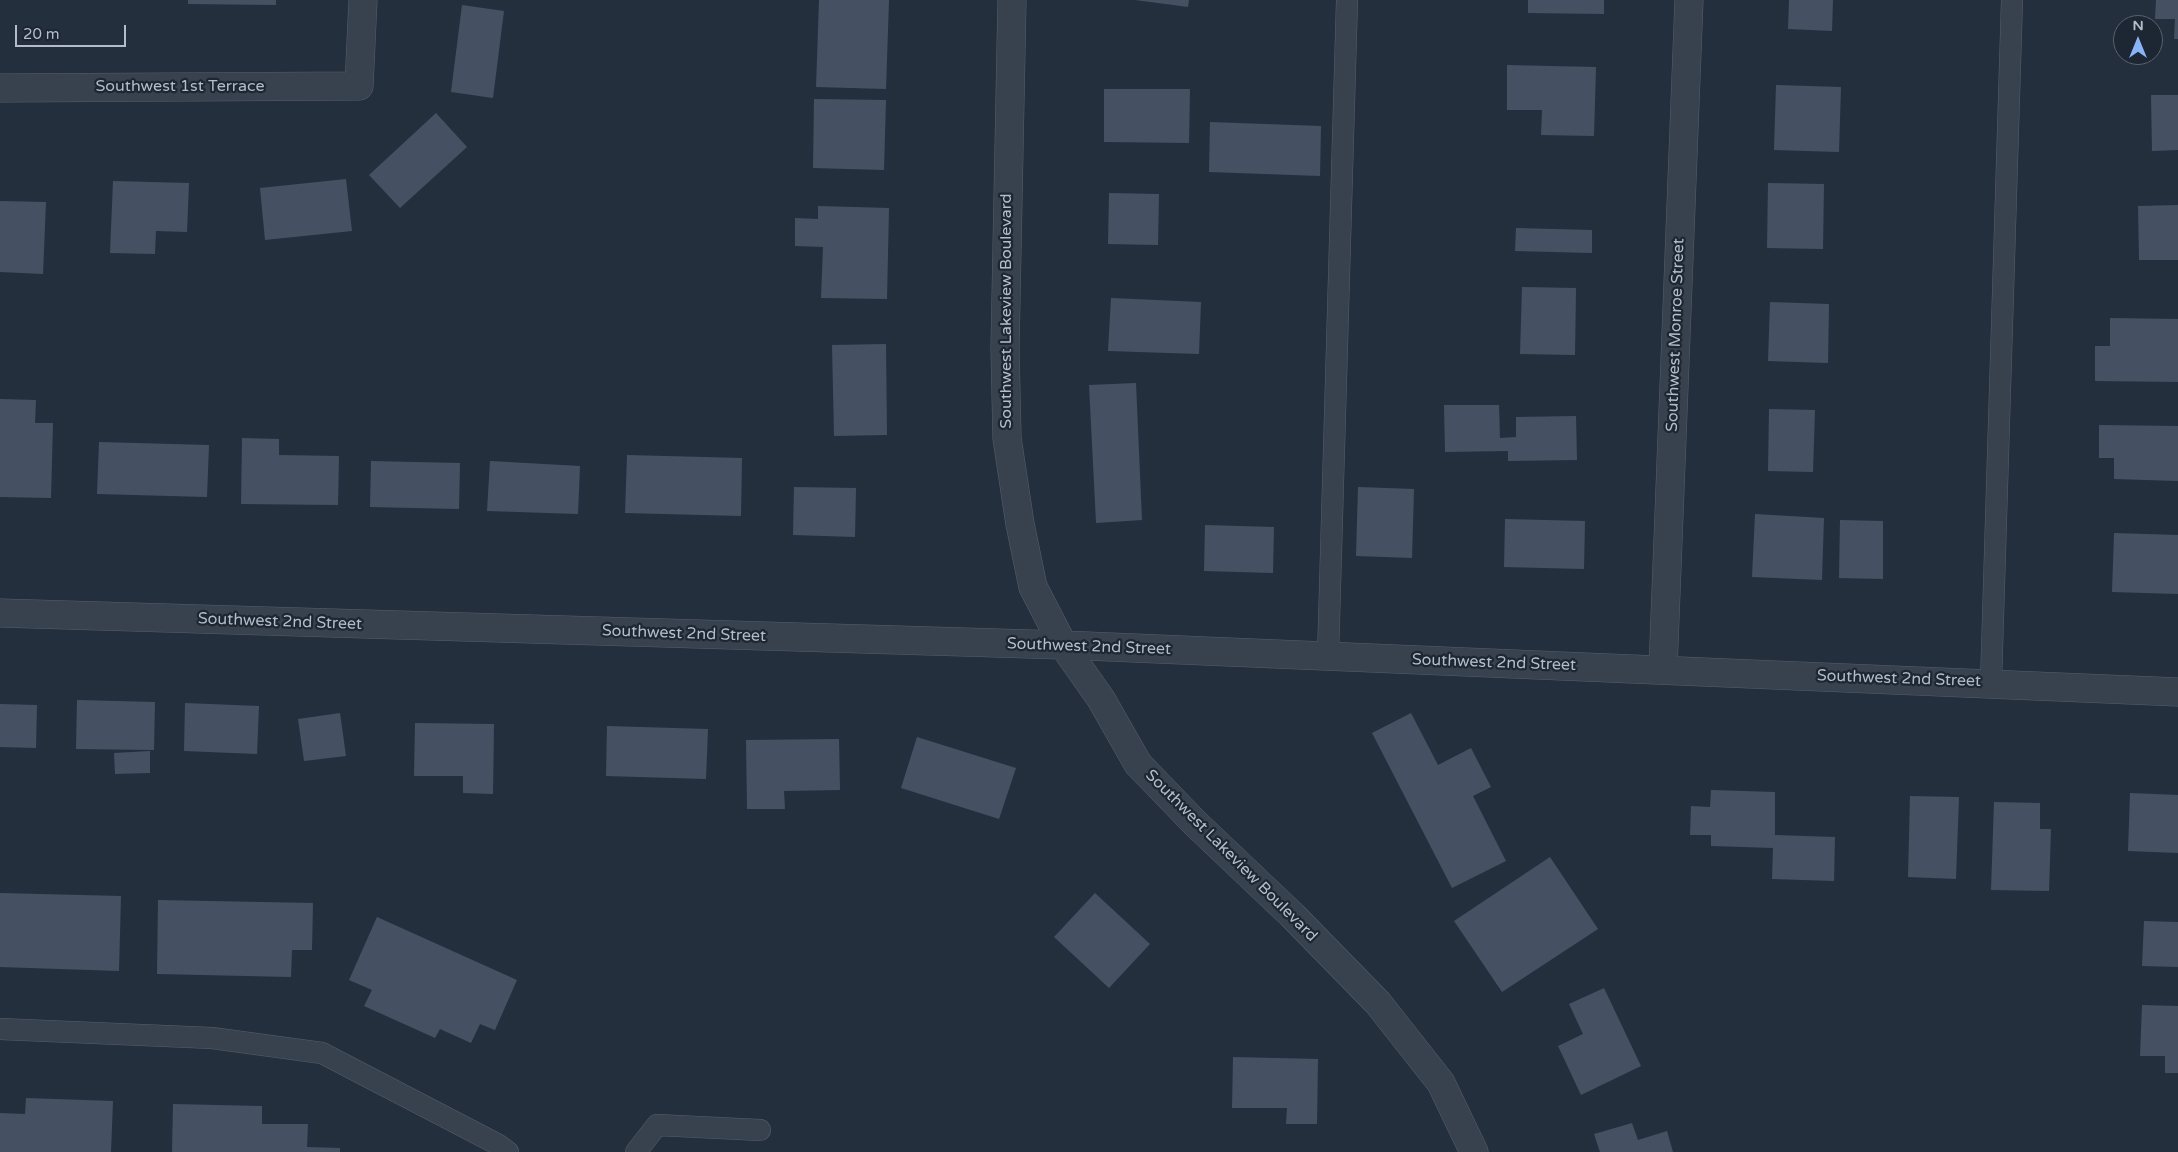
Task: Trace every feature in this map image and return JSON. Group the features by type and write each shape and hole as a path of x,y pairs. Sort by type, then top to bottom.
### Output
{"street":[{"name":"Southwest 1st Terrace","path":"0,88 359,86 363,0"},
{"name":"Southwest Lakeview Boulevard","path":"1012,0 1005,348 1006,438 1020,524 1033,587 1063,645 1102,699 1138,764 1194,823 1293,916 1378,1003 1441,1084 1474,1152"},
{"name":"Southwest Monroe Street","path":"1663,669 1689,0"},
{"name":"Southwest 2nd Street","path":"0,613 1063,645 1990,682 2178,692"}],"lane":[{"path":"1328,656 1347,0"},
{"path":"1990,682 2012,0"},
{"path":"0,1030 212,1038 322,1053 497,1144 508,1152"},
{"path":"636,1152 656,1125 760,1130"}],"building":[{"path":"188,0 276,0 276,5 188,4"},
{"path":"819,0 889,0 886,89 816,87"},
{"path":"1135,0 1189,0 1188,7"},
{"path":"1528,0 1604,0 1604,14 1528,13"},
{"path":"1789,0 1833,0 1832,31 1788,29"},
{"path":"2156,0 2178,0 2178,39 2174,39 2175,19 2163,19 2163,15 2155,15"},
{"path":"462,5 504,11 493,98 451,92"},
{"path":"1507,65 1596,67 1594,136 1541,135 1542,110 1507,110"},
{"path":"1776,85 1841,87 1839,152 1774,150"},
{"path":"1104,89 1190,89 1189,143 1104,142"},
{"path":"2151,95 2178,95 2178,150 2152,151"},
{"path":"814,99 886,100 884,170 813,168"},
{"path":"436,113 467,147 400,208 369,175"},
{"path":"1210,122 1321,126 1320,176 1209,172"},
{"path":"346,179 352,231 265,240 260,188"},
{"path":"113,181 189,183 187,232 156,231 155,254 110,253"},
{"path":"1768,183 1824,184 1823,249 1767,248"},
{"path":"1109,193 1159,194 1158,245 1108,244"},
{"path":"0,201 46,202 43,274 0,272"},
{"path":"2178,205 2178,260 2139,260 2138,206"},
{"path":"818,206 889,208 887,299 821,298 823,247 795,246 795,218 818,219"},
{"path":"1516,228 1592,230 1592,253 1515,251"},
{"path":"1522,287 1576,288 1575,355 1520,354"},
{"path":"1111,298 1201,302 1199,354 1108,351"},
{"path":"1770,302 1829,304 1828,363 1768,361"},
{"path":"2110,318 2178,319 2178,382 2095,381 2095,346 2110,346"},
{"path":"886,344 887,435 834,436 832,345"},
{"path":"1136,383 1142,520 1096,523 1089,385"},
{"path":"0,399 36,400 35,423 53,423 51,498 0,497"},
{"path":"1444,405 1499,405 1500,438 1516,437 1516,417 1576,416 1577,460 1508,461 1508,451 1445,452"},
{"path":"1769,409 1815,410 1813,472 1768,471"},
{"path":"2099,425 2178,426 2178,481 2114,479 2114,458 2099,458"},
{"path":"242,438 279,439 279,455 339,456 338,505 241,504"},
{"path":"99,442 209,445 207,497 97,494"},
{"path":"627,455 742,458 741,516 625,513"},
{"path":"371,461 460,463 459,509 370,507"},
{"path":"490,461 580,466 578,514 487,511"},
{"path":"794,487 856,488 855,537 793,535"},
{"path":"1358,487 1414,489 1412,558 1356,556"},
{"path":"1755,514 1824,518 1822,580 1752,577"},
{"path":"1505,519 1585,521 1584,569 1504,567"},
{"path":"1840,520 1883,521 1883,579 1839,578"},
{"path":"1205,525 1274,527 1273,573 1204,571"},
{"path":"2114,533 2178,535 2178,594 2112,592"},
{"path":"77,700 155,702 154,750 76,749"},
{"path":"185,703 259,706 257,754 184,751"},
{"path":"0,704 37,705 36,748 0,747"},
{"path":"340,713 346,756 304,761 298,719"},
{"path":"1411,713 1438,765 1471,748 1491,787 1473,796 1506,861 1452,888 1372,733"},
{"path":"415,723 494,724 493,794 463,793 463,776 414,776"},
{"path":"607,726 708,729 706,779 606,776"},
{"path":"917,737 1016,768 999,819 901,788"},
{"path":"839,739 840,790 784,791 785,809 747,809 746,740"},
{"path":"150,751 150,773 115,774 114,753"},
{"path":"1711,790 1775,792 1775,835 1835,837 1834,881 1772,879 1773,848 1711,846 1711,835 1690,835 1691,806 1710,807"},
{"path":"2130,793 2178,795 2178,853 2128,851"},
{"path":"1910,796 1959,797 1956,879 1908,877"},
{"path":"1994,802 2040,803 2040,829 2051,829 2049,891 1991,890"},
{"path":"1550,857 1598,929 1502,992 1454,921"},
{"path":"0,893 121,896 119,971 0,967"},
{"path":"1095,893 1150,944 1109,988 1054,937"},
{"path":"158,900 313,903 312,950 292,950 291,977 157,974"},
{"path":"377,917 517,980 495,1030 480,1024 471,1043 440,1029 435,1038 364,1006 372,990 349,980"},
{"path":"2144,921 2178,922 2178,967 2142,966"},
{"path":"1604,988 1641,1066 1581,1095 1558,1046 1583,1034 1569,1004"},
{"path":"2142,1005 2178,1006 2178,1073 2165,1073 2165,1056 2140,1056"},
{"path":"1233,1057 1318,1059 1317,1124 1286,1124 1287,1108 1232,1108"},
{"path":"26,1098 113,1101 111,1152 0,1152 0,1113 25,1114"},
{"path":"173,1104 262,1106 262,1124 308,1124 307,1147 340,1148 340,1152 172,1152"},
{"path":"1632,1123 1638,1140 1667,1131 1673,1152 1600,1152 1594,1134"}]}
